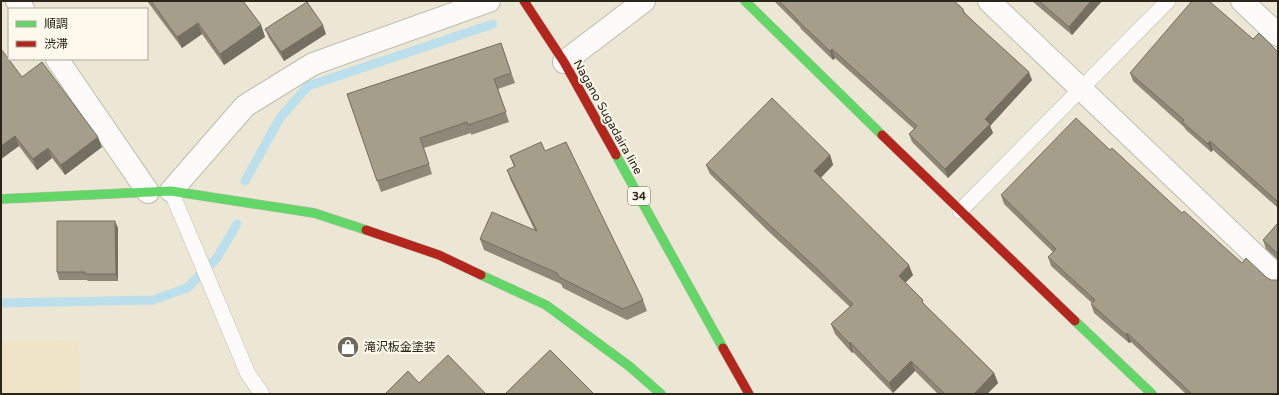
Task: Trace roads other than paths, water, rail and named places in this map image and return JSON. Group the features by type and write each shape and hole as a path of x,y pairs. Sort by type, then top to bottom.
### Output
{"street":[{"path":"171,191 245,106 313,64 489,1"},
{"name":"Nagano Sugadaira line","path":"524,1 564,62 749,394"},
{"path":"564,62 644,1"},
{"path":"745,1 960,211 1152,394"},
{"path":"989,1 1278,277"},
{"path":"1242,1 1278,35"},
{"path":"58,60 148,192"},
{"path":"1,199 171,191 314,213 440,255 546,305 629,366 661,394"}],"lane":[{"path":"960,211 1168,1"},
{"path":"171,191 248,374 262,394"}],"waterway":[{"path":"245,181 280,118 308,86 493,24"},
{"path":"1,303 153,300 187,288 217,258 237,224"}],"place":[{"name":"滝沢板金塗装","path":"348,347"}]}
